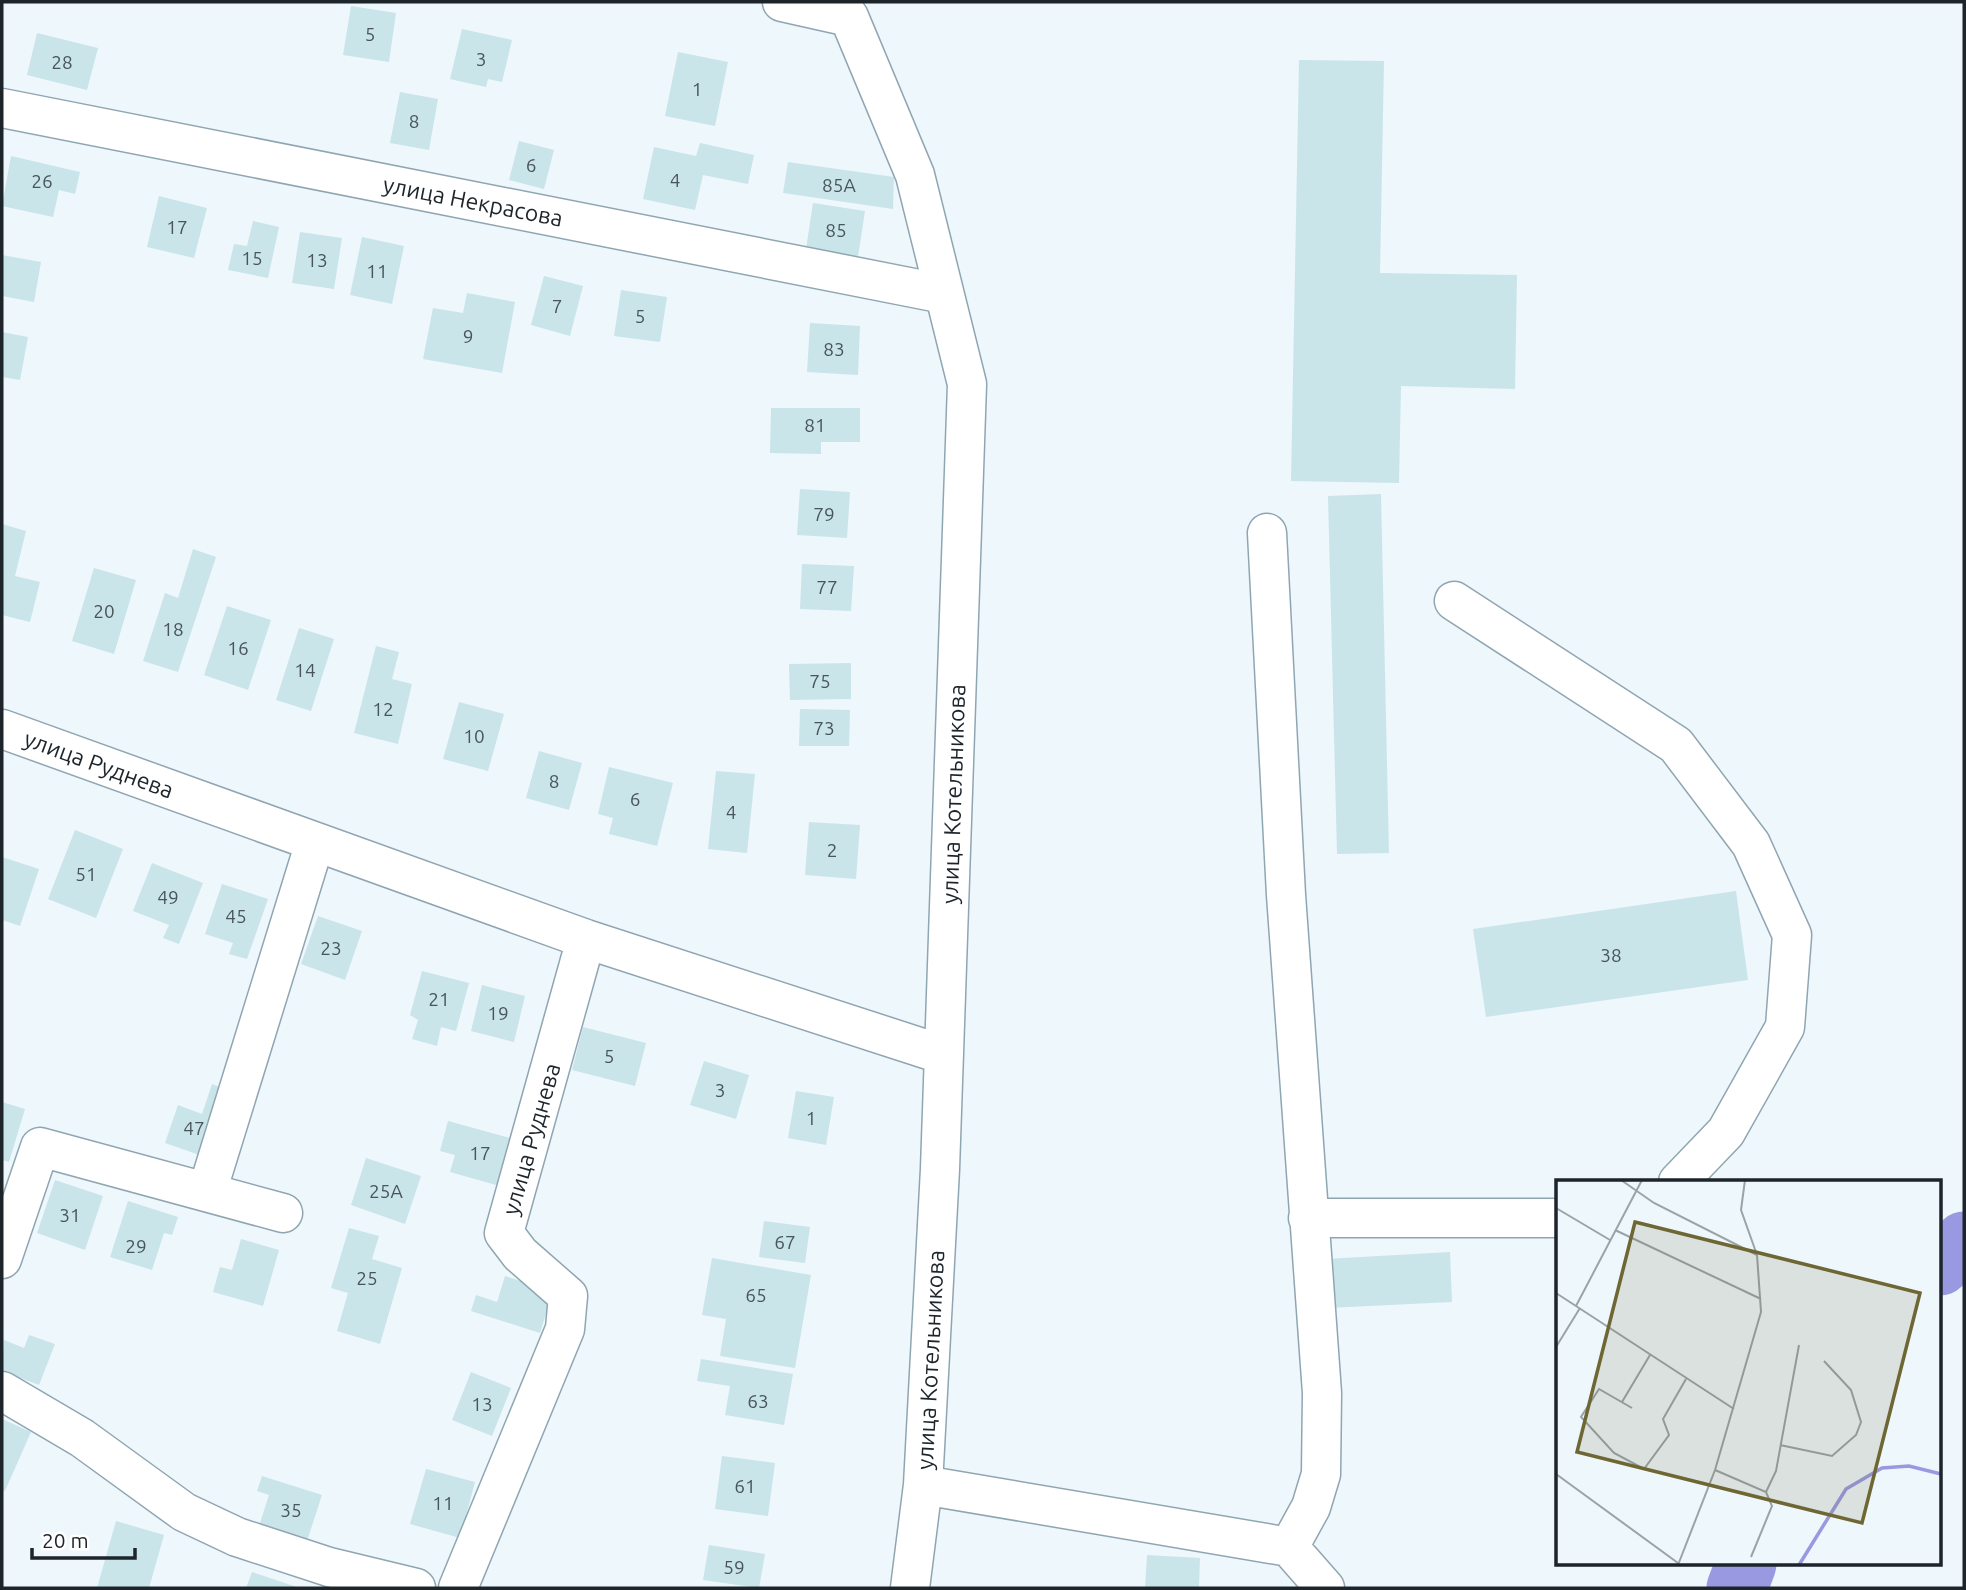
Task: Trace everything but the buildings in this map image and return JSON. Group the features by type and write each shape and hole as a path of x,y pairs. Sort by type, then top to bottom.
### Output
{"street":[{"path":"782,2 844,10"},
{"name":"улица Котельникова","path":"844,10 915,175 967,384 944,1055 923,1485 910,1588"},
{"name":"улица Некрасова","path":"2,108 944,294"},
{"path":"1267,533 1285,881 1322,1392 1321,1475 1311,1507 1289,1547"},
{"path":"1454,601 1676,745 1751,844 1792,935 1785,1027 1726,1132 1680,1180"},
{"name":"улица Руднева","path":"2,729 586,939 944,1055"},
{"path":"207,1192 315,842"},
{"name":"улица Руднева","path":"458,1588 565,1329 568,1296 520,1254 504,1233 586,939"},
{"path":"2,1259 40,1147 283,1213"},
{"path":"1308,1218 1556,1218"},
{"path":"2,1391 82,1438 184,1512 237,1537 329,1567 416,1588"},
{"path":"923,1485 1289,1547 1325,1588"}],"waterway":[{"path":"1941,1264 1964,1242"},
{"path":"1737,1588 1745,1566"}]}
